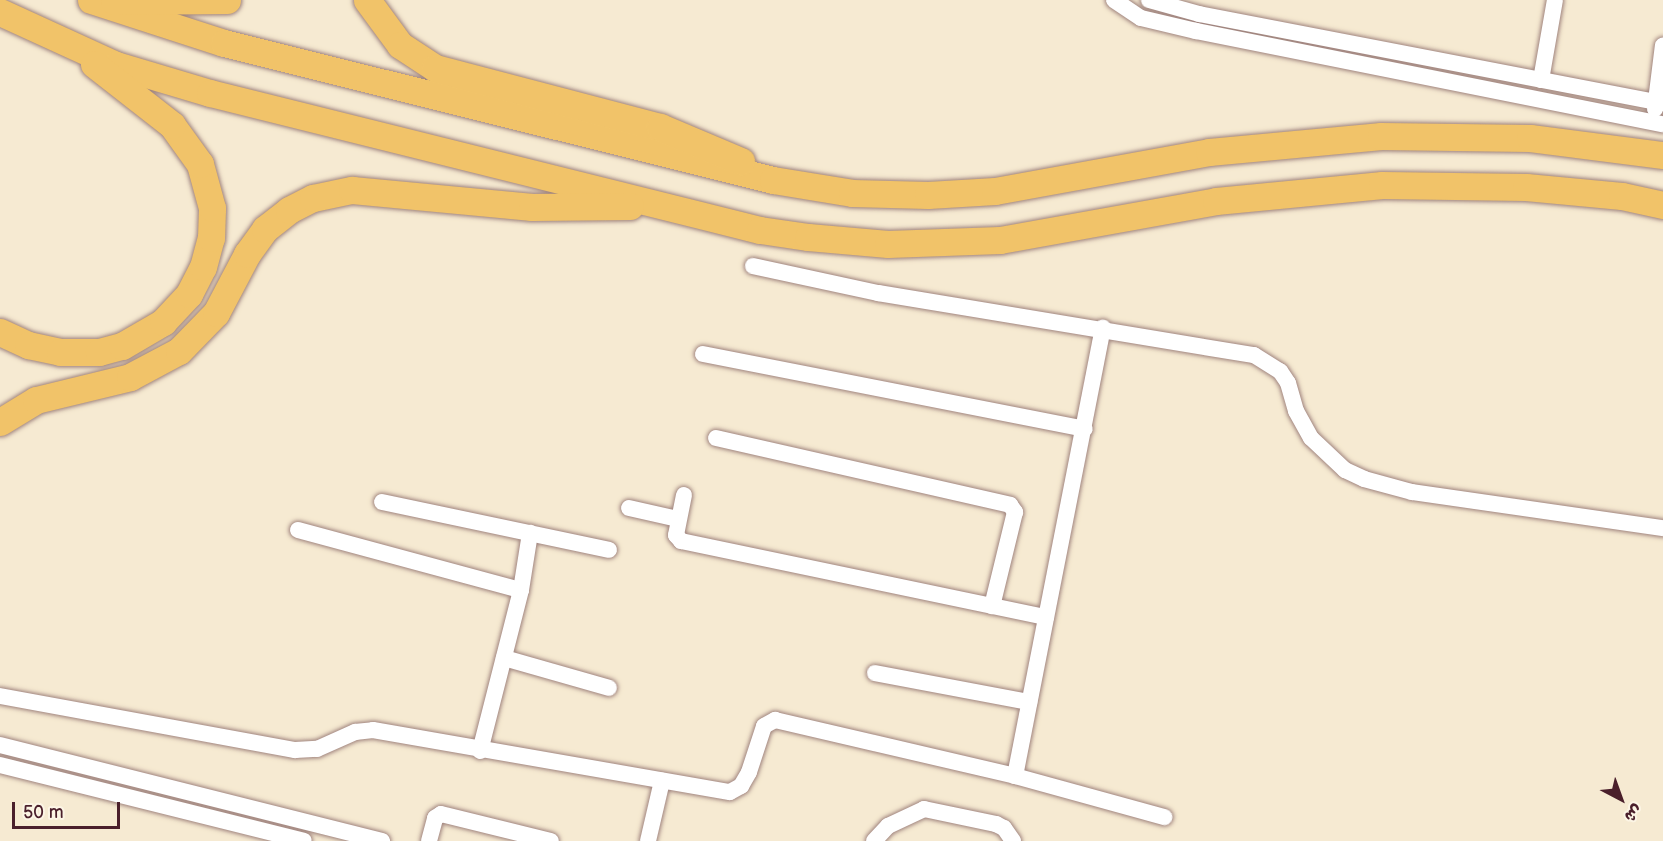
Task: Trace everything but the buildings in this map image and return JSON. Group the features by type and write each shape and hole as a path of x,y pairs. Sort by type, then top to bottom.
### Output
{"main road":[{"path":"91,0 227,0"},
{"path":"91,0 224,43 773,180 852,193 962,194 1029,186 1209,152 1380,136 1530,138 1663,154"},
{"path":"367,0 400,45 435,68 684,135 773,180"},
{"path":"0,12 72,47 210,93 656,204 808,237 918,244 1000,240 1216,201 1382,185 1526,187 1622,196 1663,205"},
{"path":"0,332 44,350 99,352 143,336 179,305 197,281 211,238 210,194 200,164 171,125 72,47"},
{"path":"0,422 36,400 130,377 179,351 216,313 247,254 265,229 289,210 313,198 352,190 532,207 656,204"}],"street":[{"path":"1114,0 1141,18 1199,15 1658,102"},
{"path":"1149,0 1199,15 1660,124 1658,102 1663,45"},
{"path":"1541,80 1555,0"},
{"path":"753,266 878,293 1239,351 1266,360 1288,383 1296,411 1311,438 1346,470 1364,479 1412,492 1663,528"},
{"path":"1015,776 1085,429 1103,328"},
{"path":"704,354 1085,429"},
{"path":"716,438 1010,505 1016,512 992,606"},
{"path":"684,495 676,535 681,541 1046,617"},
{"path":"382,502 609,550"},
{"path":"629,508 678,519"},
{"path":"298,530 521,591"},
{"path":"480,751 521,591 530,533"},
{"path":"504,658 609,688"},
{"path":"875,673 1029,702"},
{"path":"0,696 295,750 317,749 355,732 373,730 480,751 735,791 748,772 765,726 775,720 1015,776 1164,817"},
{"path":"0,745 379,841"},
{"path":"0,765 304,841"},
{"path":"648,841 662,781"},
{"path":"874,841 888,826 924,809 996,824 1004,828 1013,841"},
{"path":"429,841 435,818 441,814 551,841"}]}
